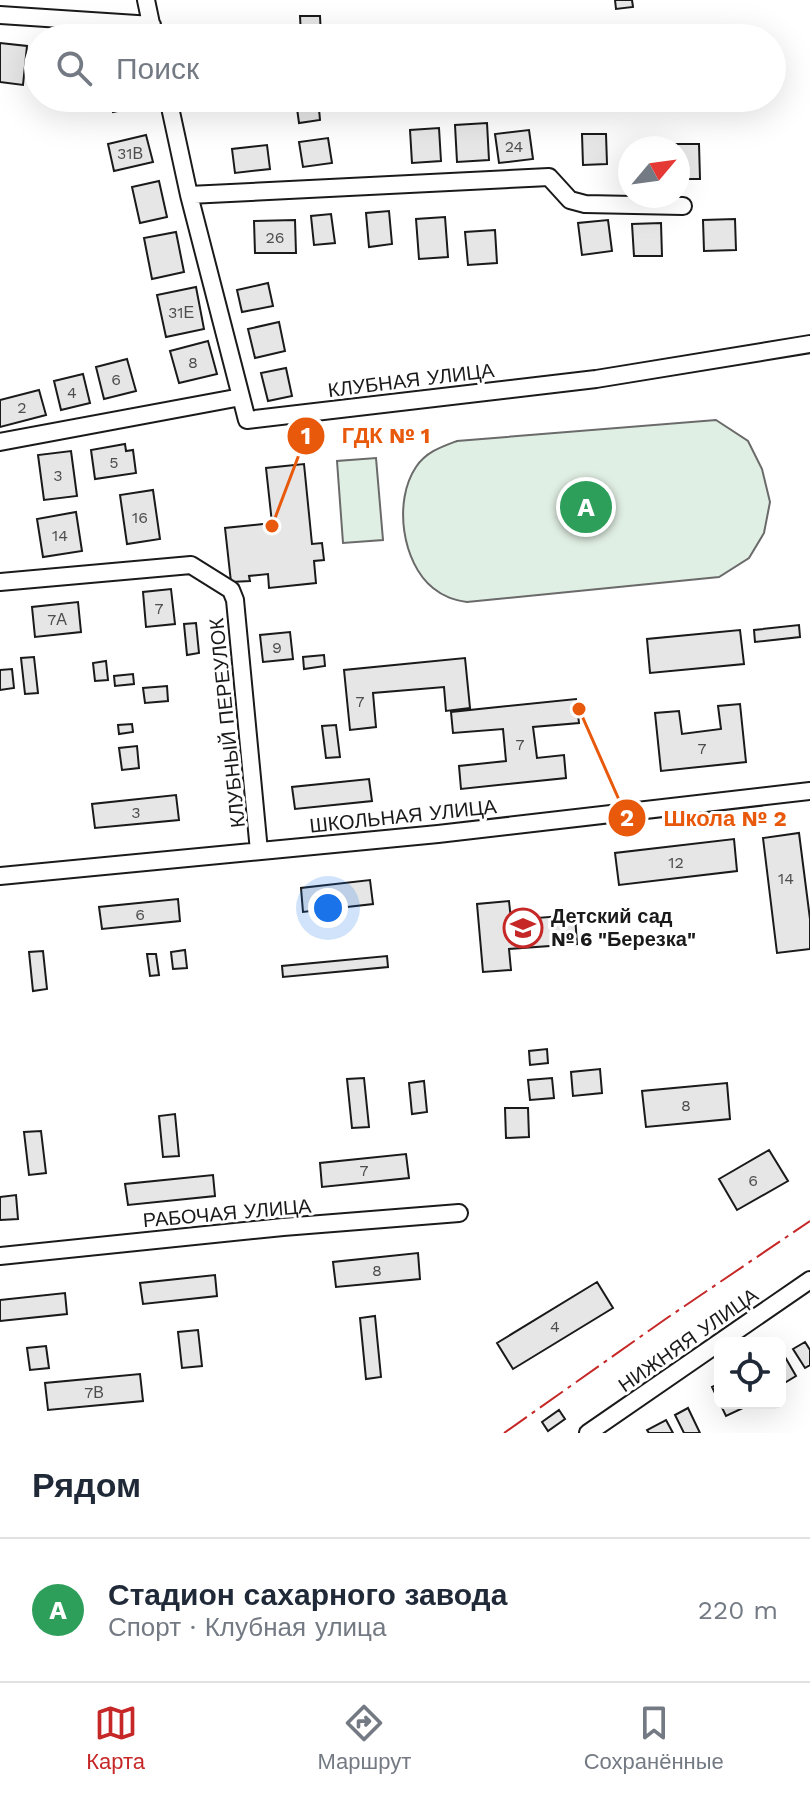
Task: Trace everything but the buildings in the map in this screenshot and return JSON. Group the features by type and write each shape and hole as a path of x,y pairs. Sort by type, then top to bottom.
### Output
{"street":[{"path":"146,0 151,24"},
{"path":"0,15 86,24"},
{"path":"0,442 241,397 171,112"},
{"path":"189,195 549,177 570,200 585,204 618,205"},
{"name":"КЛУБНАЯ УЛИЦА","path":"241,397 247,420 596,379 810,344"},
{"name":"КЛУБНЫЙ ПЕРЕУЛОК","path":"0,582 191,565 231,590 235,600 259,851"},
{"name":"ШКОЛЬНАЯ УЛИЦА","path":"0,876 438,834 810,791"},
{"name":"РАБОЧАЯ УЛИЦА","path":"0,1256 283,1227 459,1213"},
{"name":"НИЖНЯЯ УЛИЦА","path":"588,1433 810,1280"}],"green space":[{"path":"716,420 748,441 762,469 770,502 764,533 749,558 719,577 467,602 449,598 437,591 422,577 414,563 404,531 405,497 416,467 424,457 440,448 457,441"},
{"path":"376,458 383,540 343,543 337,461"}],"power":[{"path":"504,1433 810,1221"}],"place":[{"name":"Стадион сахарного завода","path":"586,507"},
{"name":"ГДК № 1","path":"272,526"},
{"name":"Школа № 2","path":"579,709"},
{"name":"Детский сад № 6 \"Березка\"","path":"523,928"}]}
